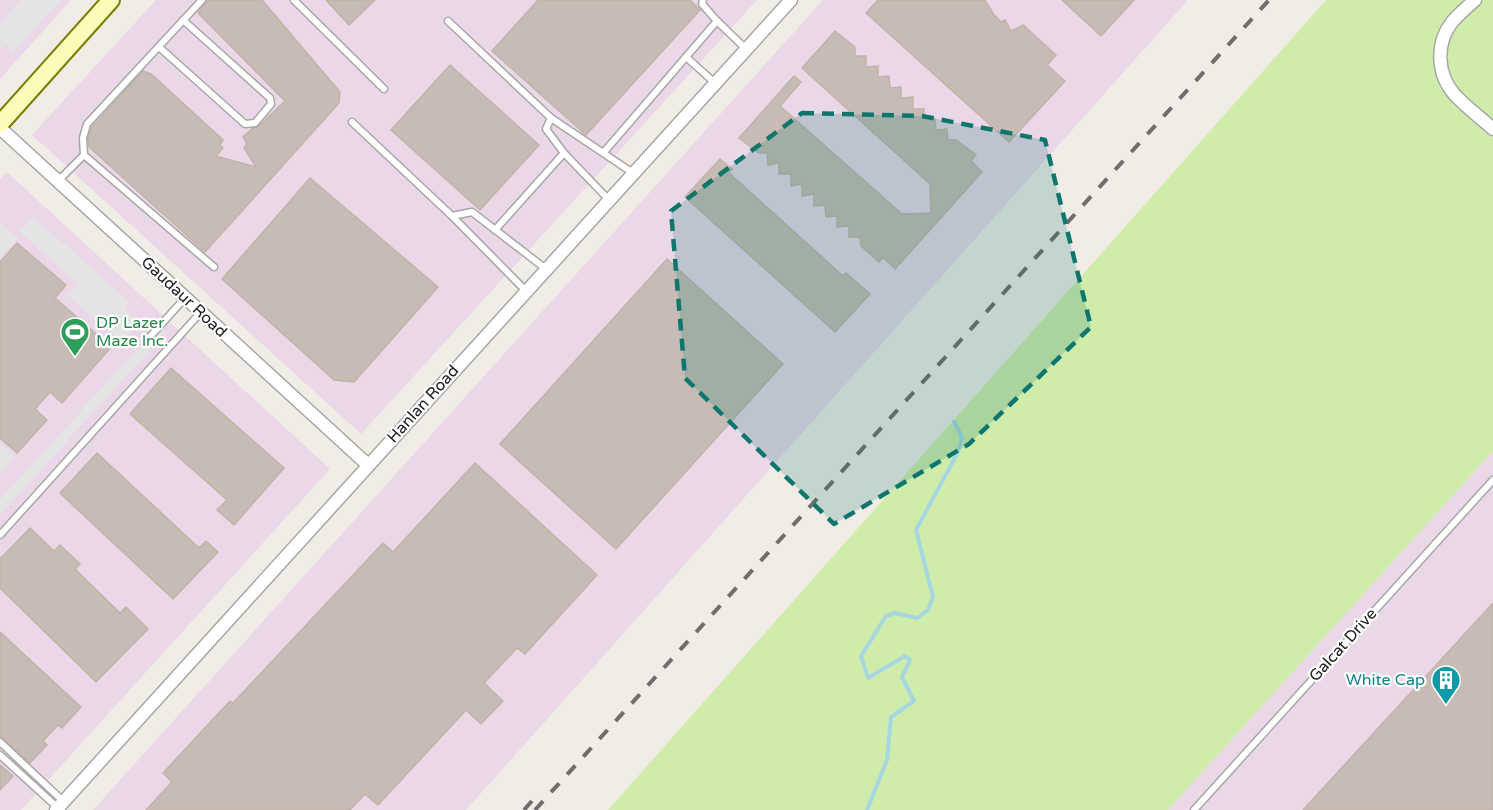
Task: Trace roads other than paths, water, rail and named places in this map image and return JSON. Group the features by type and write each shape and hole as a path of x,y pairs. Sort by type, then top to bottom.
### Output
{"main road":[{"path":"0,126 111,0"}],"street":[{"name":"Hanlan Road","path":"59,807 791,0"},
{"path":"1475,0 1459,14 1447,30 1440,52 1441,66 1448,86 1455,95 1493,129"},
{"name":"Gaudaur Road","path":"0,126 368,465"}],"lane":[{"path":"202,0 87,124 83,138 84,155 214,267"},
{"path":"294,0 384,89"},
{"path":"703,0 702,4 746,50"},
{"path":"159,47 245,124 255,123 271,104 270,98 183,20"},
{"path":"448,21 551,118 633,173"},
{"path":"604,152 717,21"},
{"path":"686,57 715,83"},
{"path":"551,118 546,129 564,153 609,200"},
{"path":"352,122 452,216 526,291"},
{"path":"495,230 564,153"},
{"path":"58,181 84,155"},
{"path":"452,216 472,212 546,269"},
{"path":"147,340 185,298"},
{"path":"0,535 201,312"},
{"name":"Galcat Drive","path":"1194,810 1493,480"},
{"path":"0,742 59,807"},
{"path":"0,755 59,807"}],"waterway":[{"path":"867,810 887,760 891,717 914,701 902,677 910,660 905,656 868,678 861,656 886,616 895,613 917,618 928,610 933,597 916,530 958,452 962,437 954,422"}],"railway":[{"path":"535,810 1269,0"},
{"path":"524,810 538,794"}],"place":[{"name":"DP Lazer Maze Inc.","path":"75,358"},
{"name":"White Cap","path":"1446,706"}]}
